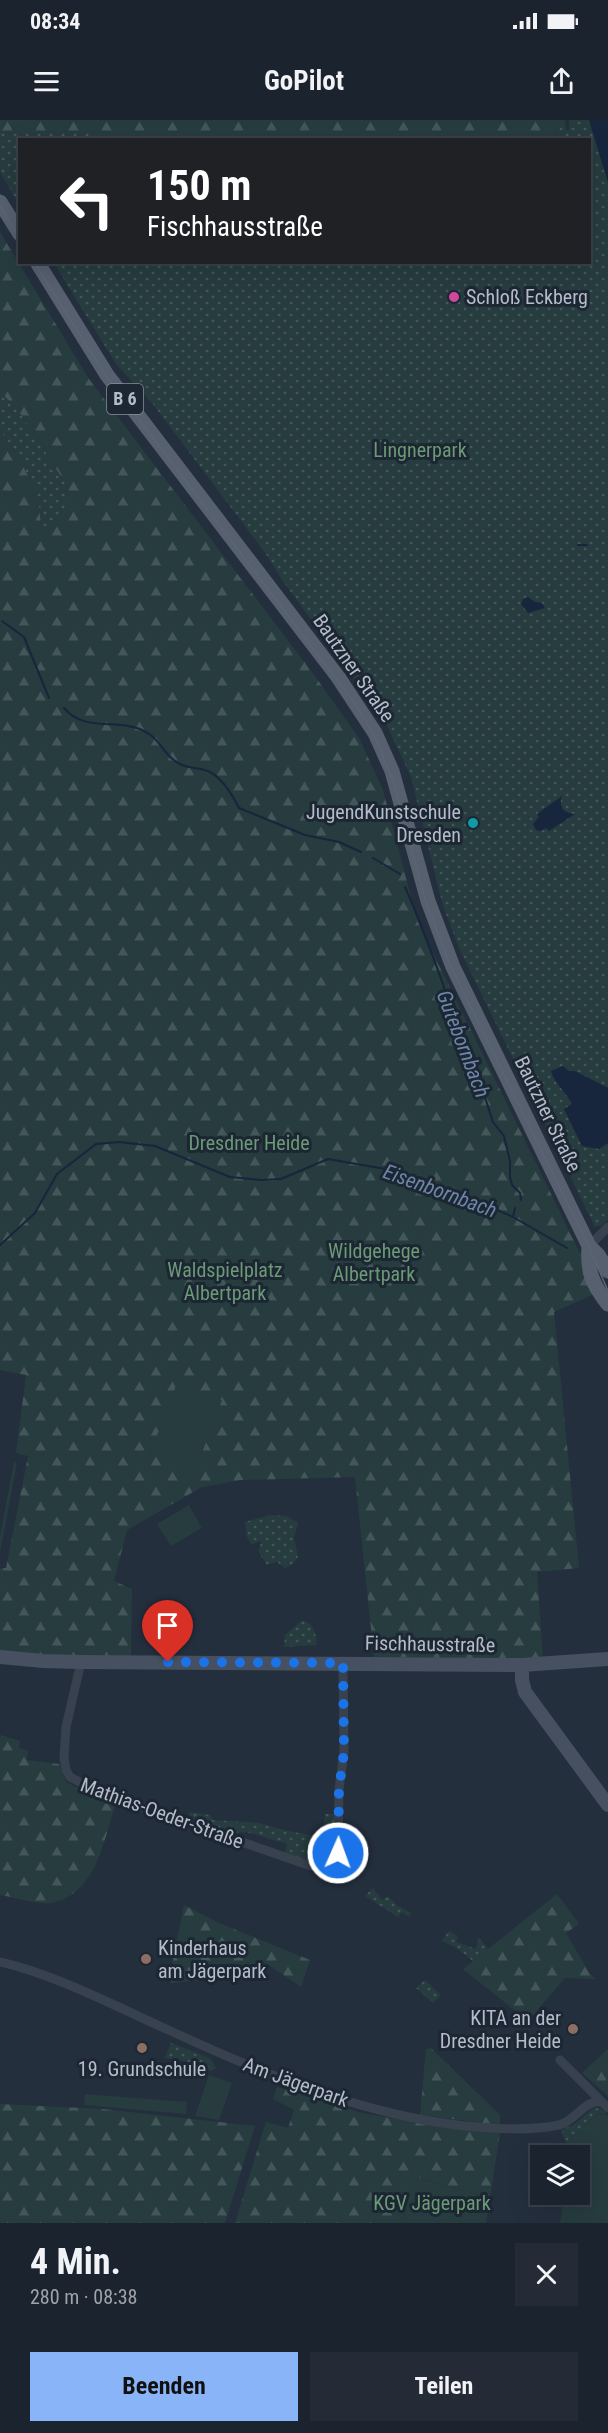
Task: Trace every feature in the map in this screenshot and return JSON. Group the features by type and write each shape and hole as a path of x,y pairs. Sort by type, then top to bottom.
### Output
{"main road":[{"path":"0,202 18,231"},
{"name":"Bautzner Straße","path":"38,264 107,375 338,677 375,733 392,771 428,901 453,967 590,1246 608,1271"},
{"name":"Bautzner Straße","path":"590,1246 590,1274 600,1295 608,1304"},
{"name":"Fischhausstraße","path":"0,1657 81,1662 522,1665 608,1659"},
{"path":"522,1665 525,1692 608,1805"}],"street":[{"path":"590,1246 608,1227"},
{"name":"Mathias-Oeder-Straße","path":"81,1662 66,1726 64,1758 66,1770 76,1783 101,1794 311,1866 333,1861 338,1853 339,1789 344,1752 343,1663"},
{"name":"Am Jägerpark","path":"0,1962 51,1979 274,2077 361,2106 432,2121 504,2128 559,2125 571,2120 591,2102 605,2105"},
{"path":"560,2060 605,2105"}],"green space":[{"path":"0,120 556,120 557,138 100,138 93,132 0,132"},
{"name":"Lingnerpark","path":"556,120 565,120 566,130 569,130 569,120 589,120 608,182 608,1220 595,1227 459,948 443,906 411,777 382,715 282,580 266,554 152,403 116,364 55,264 591,264 591,138 557,138"},
{"path":"28,130 93,132 101,138 18,138 18,203 0,172 0,132"},
{"name":"Dresdner Heide","path":"0,232 89,379 312,672 359,738 383,790 417,920 599,1292 554,1312 579,1568 537,1572 543,1659 374,1657 355,1477 241,1480 202,1487 127,1530 114,1581 132,1589 131,1656 0,1652 0,1568 6,1568 28,1456 16,1453 26,1375 0,1370 0,430 16,453 38,495 41,527 46,530 69,505 66,484 20,413 0,391"},
{"path":"0,391 20,413 66,484 69,505 46,530 41,527 38,495 16,453 0,430"},
{"path":"177,1383 222,1400 195,1471 150,1454"},
{"path":"14,1462 17,1463 0,1553 0,1536"},
{"path":"189,1505 202,1528 171,1546 157,1524"},
{"path":"271,1515 287,1516 298,1523 294,1538 298,1557 292,1565 285,1568 277,1562 267,1565 258,1551 262,1541 251,1544 247,1537 245,1522"},
{"path":"301,1621 312,1626 317,1645 284,1647 285,1635"},
{"path":"0,1735 20,1741 19,1748 28,1751 27,1760 59,1764 66,1782 115,1806 95,1865 88,1878 66,1898 46,1903 0,1895"},
{"path":"190,1812 210,1815 213,1820 259,1823 322,1837 325,1814 335,1814 334,1848 325,1859 305,1860 284,1853 287,1844 247,1832 227,1833 187,1820"},
{"path":"373,1888 382,1900 388,1896 397,1905 411,1913 409,1917 402,1912 398,1917 365,1896"},
{"path":"557,1894 579,1924 566,1933 590,1974 596,1979 565,1978 528,2021 463,1969"},
{"path":"184,1905 219,1923 310,1960 301,1987 269,1965 217,1979 170,1983"},
{"path":"449,1931 458,1936 456,1942 476,1949 479,1937 488,1949 473,1961 455,1947 442,1941"},
{"path":"425,1980 441,1995 433,2003 416,1988"},
{"path":"171,2043 210,2058 216,2068 207,2071 185,2061 165,2058"},
{"path":"431,2048 500,2115 500,2125 420,2115 426,2049"},
{"path":"608,2049 608,2096 582,2073"},
{"path":"209,2075 232,2083 219,2120 195,2116"},
{"path":"277,2087 362,2113 419,2123 500,2132 490,2198 415,2177 402,2223 235,2223 266,2122 288,2128 294,2110 273,2099"},
{"path":"85,2094 187,2102 186,2114 84,2105"},
{"path":"0,2104 103,2109 255,2126 225,2223 0,2223"},
{"path":"594,2108 601,2109 607,2114 597,2114 566,2143 561,2130 573,2125"},
{"path":"597,2114 608,2115 608,2223 560,2223 563,2205 590,2205 590,2145 568,2145 566,2143"},
{"name":"KGV Jägerpark","path":"414,2177 490,2198 486,2223 402,2223"}],"water":[{"path":"589,120 608,120 608,182"},
{"path":"528,597 535,602 542,603 545,608 528,613 521,604 523,599"},
{"path":"562,796 563,809 575,814 549,831 546,828 541,831 536,830 533,824 539,817 537,814"},
{"path":"563,1066 569,1071 575,1071 608,1088 608,1143 599,1149 582,1146 564,1109 572,1104 551,1071"}],"waterway":[{"path":"578,545 587,545"},
{"name":"Gutebornbach","path":"2,621 24,637 49,698"},
{"name":"Gutebornbach","path":"64,708 80,720 127,726 145,731 179,764 206,770 215,775 227,788 239,808 305,835 339,842 361,852"},
{"name":"Gutebornbach","path":"373,858 400,874"},
{"name":"Gutebornbach","path":"405,887 443,984 457,1032 466,1045 465,1056 480,1082 493,1122 504,1136 510,1161 512,1185 520,1193 521,1200"},
{"name":"Eisenbornbach","path":"0,1245 35,1213 57,1174 96,1144 119,1142 155,1146 230,1177 281,1179 328,1159 391,1170 473,1199 513,1217 567,1248"},
{"name":"Gutebornbach","path":"513,1217 515,1208"}],"tram line":[{"path":"0,206 18,235"},
{"path":"35,264 106,376 353,701 373,733 394,783 426,902 451,967 589,1247 608,1291"}],"place":[{"name":"Schloß Eckberg","path":"454,297"},
{"name":"JugendKunstschule Dresden","path":"473,823"},
{"name":"Kinderhaus am Jägerpark","path":"146,1959"},
{"name":"KITA an der Dresdner Heide","path":"573,2029"},
{"name":"19. Grundschule","path":"142,2048"}],"route":[{"path":"168,1662 343,1663 344,1752 339,1789 338,1853"}],"park label":[{"name":"Wildgehege Albertpark","path":"374,1262"},
{"name":"Waldspielplatz Albertpark","path":"225,1282"}]}
